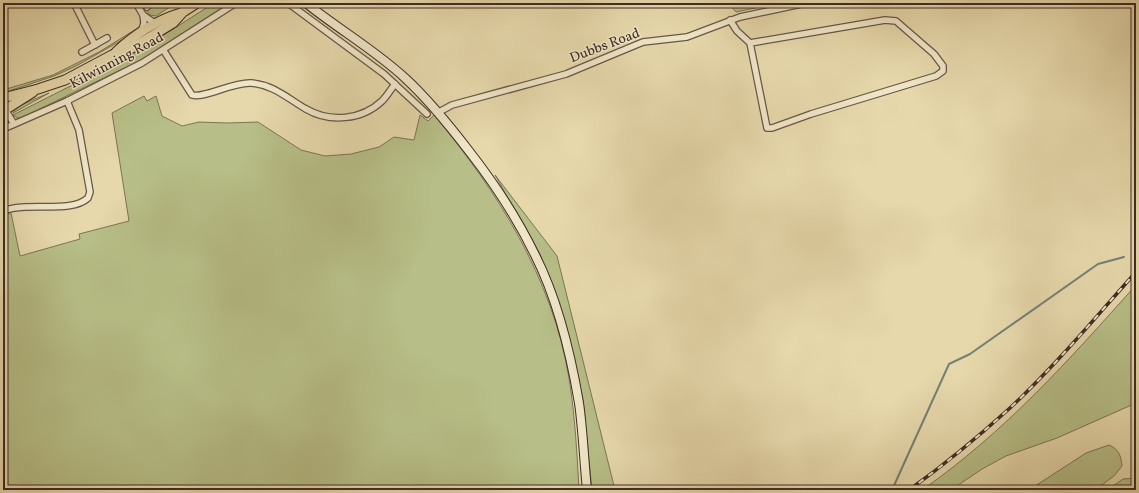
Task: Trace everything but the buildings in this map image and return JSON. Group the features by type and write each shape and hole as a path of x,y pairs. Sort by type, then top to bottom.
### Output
{"main road":[{"path":"3,98 65,80 112,55 132,48 173,23 183,12 197,3"},
{"path":"307,3 405,77 439,112 488,176 536,256 556,308 572,364 579,404 587,490"},
{"path":"112,55 128,41 169,16 183,12"},
{"path":"4,109 38,89"}],"street":[{"path":"74,3 95,45"},
{"path":"136,3 143,15 144,23 141,33"},
{"name":"Kilwinning Road","path":"3,129 66,101 142,63 164,51 236,3"},
{"path":"288,3 395,84 427,114"},
{"name":"Dubbs Road","path":"439,112 452,105 566,74 643,42 686,37 730,20 806,3"},
{"path":"143,15 156,24"},
{"path":"730,20 737,31 750,43 767,128 772,128 811,114 936,76 943,72 943,66 934,54 896,21 885,20 750,43"},
{"path":"82,52 107,38"},
{"path":"164,51 192,95 201,96 235,84 264,84 279,91 312,112 331,118 356,115 375,107 383,100 395,84"},
{"path":"3,211 20,206 48,207 75,205 88,198 90,192 79,130 66,101"},
{"path":"4,109 14,124"}],"green space":[{"path":"156,3 176,3 156,16 150,15 144,7 149,10"},
{"path":"214,3 231,3 141,60 21,118 13,115 134,54"},
{"path":"728,3 779,3 736,12"},
{"path":"141,26 138,31 76,66 54,76 3,93 3,90 53,75 99,52"},
{"path":"49,93 13,113 16,107"},
{"path":"144,96 147,101 156,96 162,116 182,126 199,122 258,122 301,150 325,156 351,154 379,147 394,137 414,140 420,115 428,121 434,115 480,174 500,205 536,271 550,305 561,341 569,378 577,448 579,490 3,490 3,216 11,213 20,256 80,239 79,234 129,221 112,113"},
{"path":"495,175 557,256 615,490 592,490 583,399 573,354 559,306 540,254"},
{"path":"1136,285 1136,403 1057,438 1006,456 982,469 951,490 922,490 952,468 1008,420 1061,367"},
{"path":"1109,445 1119,453 1122,466 1114,476 1095,490 1029,490 1086,453"},
{"path":"1136,478 1136,490 1107,490 1123,479"}],"waterway":[{"path":"892,490 949,364 970,354 1098,264 1124,257"}],"railway":[{"path":"909,490 986,430 1027,392 1059,359 1136,272"}]}
